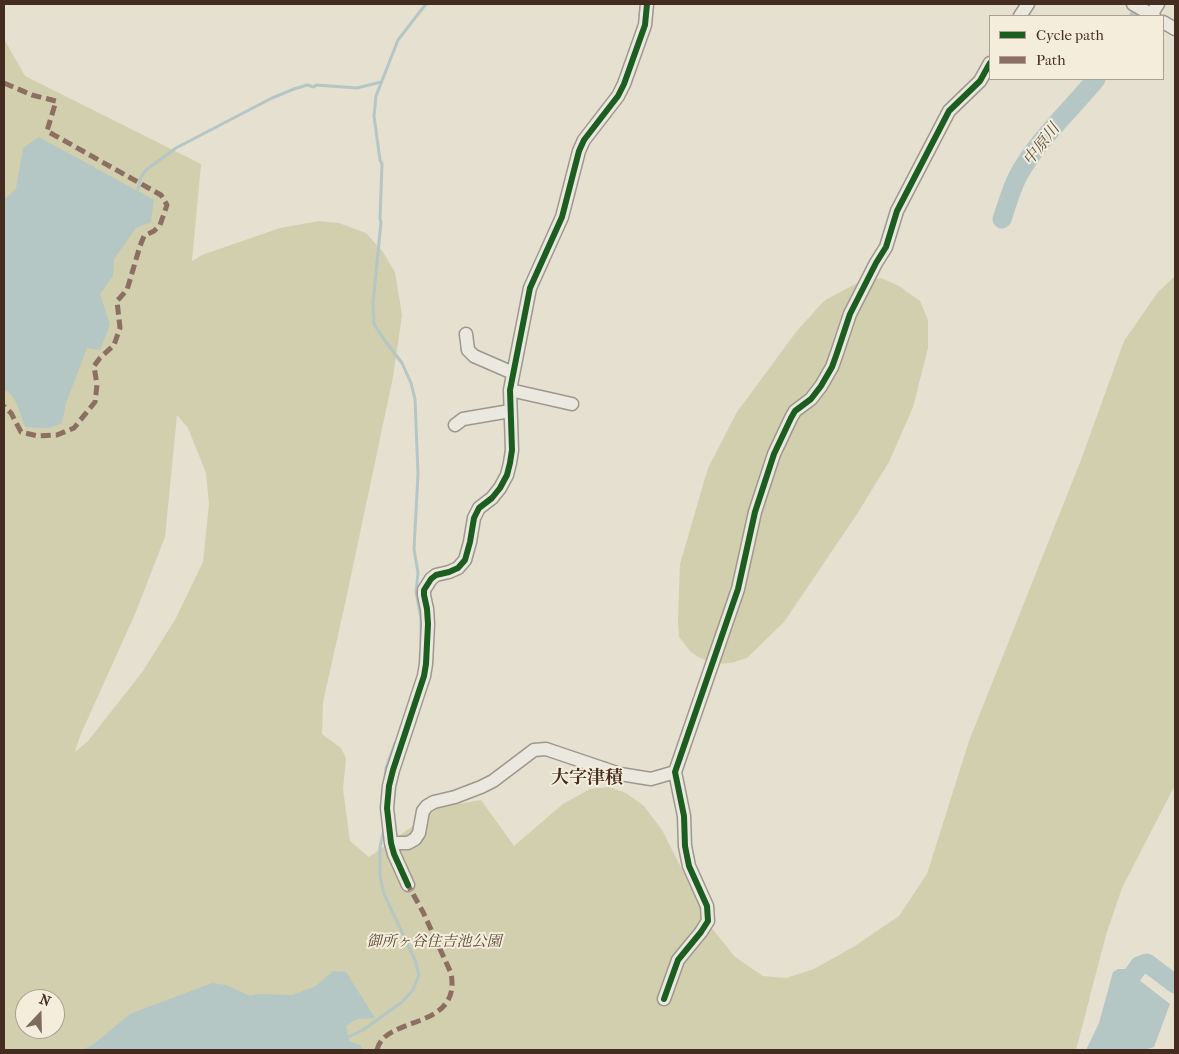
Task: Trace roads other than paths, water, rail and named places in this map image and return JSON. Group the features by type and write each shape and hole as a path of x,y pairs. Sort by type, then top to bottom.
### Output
{"street":[{"path":"408,885 394,854 388,808 388,786 424,676 428,624 424,590 436,575 458,568 465,560 474,518 479,508 492,498 500,488 507,474 512,450 510,390 530,288 562,217 578,151 584,140 618,96 624,84 645,25 647,4"},
{"path":"1021,15 1028,4"},
{"path":"1132,4 1154,12"},
{"path":"1164,23 1175,29"},
{"path":"664,999 678,960 708,921 707,906 689,866 685,846 684,816 674,772 738,589 755,512 774,454 795,411 811,399 832,367 850,314 886,247 897,211 949,111 980,81 989,65"},
{"path":"466,334 468,350 474,356 513,373"},
{"path":"510,390 572,404"},
{"path":"455,425 463,419 510,411"},
{"path":"392,843 408,843 415,839 423,811 427,806 481,787 534,750 546,750 620,774 651,780 674,772"}],"waterway":[{"path":"421,641 421,618 416,592 418,573 414,549 418,474 415,399 411,383 402,363 374,324 373,303 381,222 382,164 374,116 376,96 398,40 426,4"},
{"name":"中原川","path":"1140,15 1148,4"},
{"name":"中原川","path":"1002,219 1013,186 1026,163 1045,137 1095,80"},
{"path":"137,193 141,177 146,170 176,148 272,98 307,85 314,87 316,85 357,88 381,82"},
{"path":"385,778 386,768 395,743"},
{"path":"346,1038 363,1030 402,1002 413,990 419,975 415,960 384,894 380,876 380,847 384,829"},
{"path":"1124,998 1128,981 1139,966 1147,963 1175,984"}],"district":[{"name":"大字津積","path":"587,779"}],"park label":[{"name":"御所ヶ谷住吉池公園","path":"434,942"}]}
